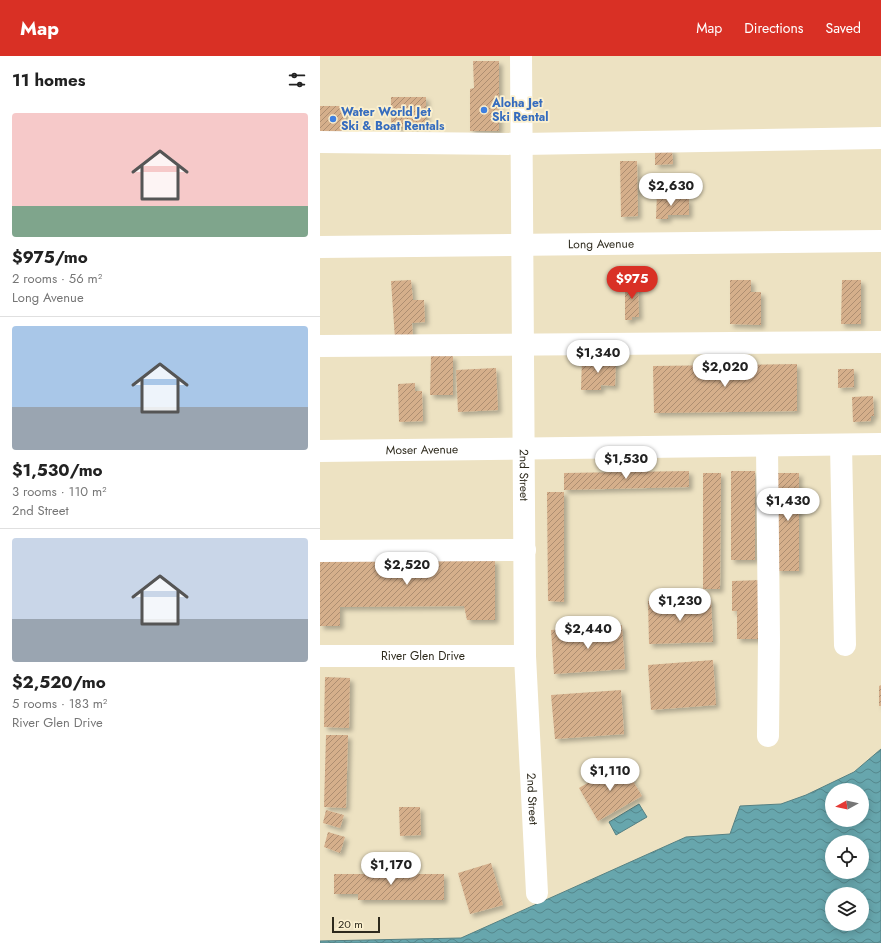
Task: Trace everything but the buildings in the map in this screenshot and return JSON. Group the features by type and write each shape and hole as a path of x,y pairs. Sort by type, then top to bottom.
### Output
{"street":[{"name":"2nd Street","path":"521,56 525,656 537,893"},
{"path":"320,142 522,144 881,138"},
{"name":"Long Avenue","path":"320,247 881,241"},
{"path":"320,346 881,342"},
{"name":"Moser Avenue","path":"320,451 881,444"},
{"path":"840,445 845,645"},
{"path":"767,446 770,640 768,736"},
{"path":"320,551 525,550"},
{"name":"River Glen Drive","path":"320,656 525,656"}],"water":[{"path":"881,749 881,943 320,943 320,941 461,938 686,837 730,834 740,806 781,804 825,786 825,827 869,827 869,783 831,783 854,772"},
{"path":"639,804 647,817 616,835 609,822"}],"place":[{"name":"Aloha Jet Ski Rental","path":"484,110"},
{"name":"Water World Jet Ski & Boat Rentals","path":"333,119"}]}
